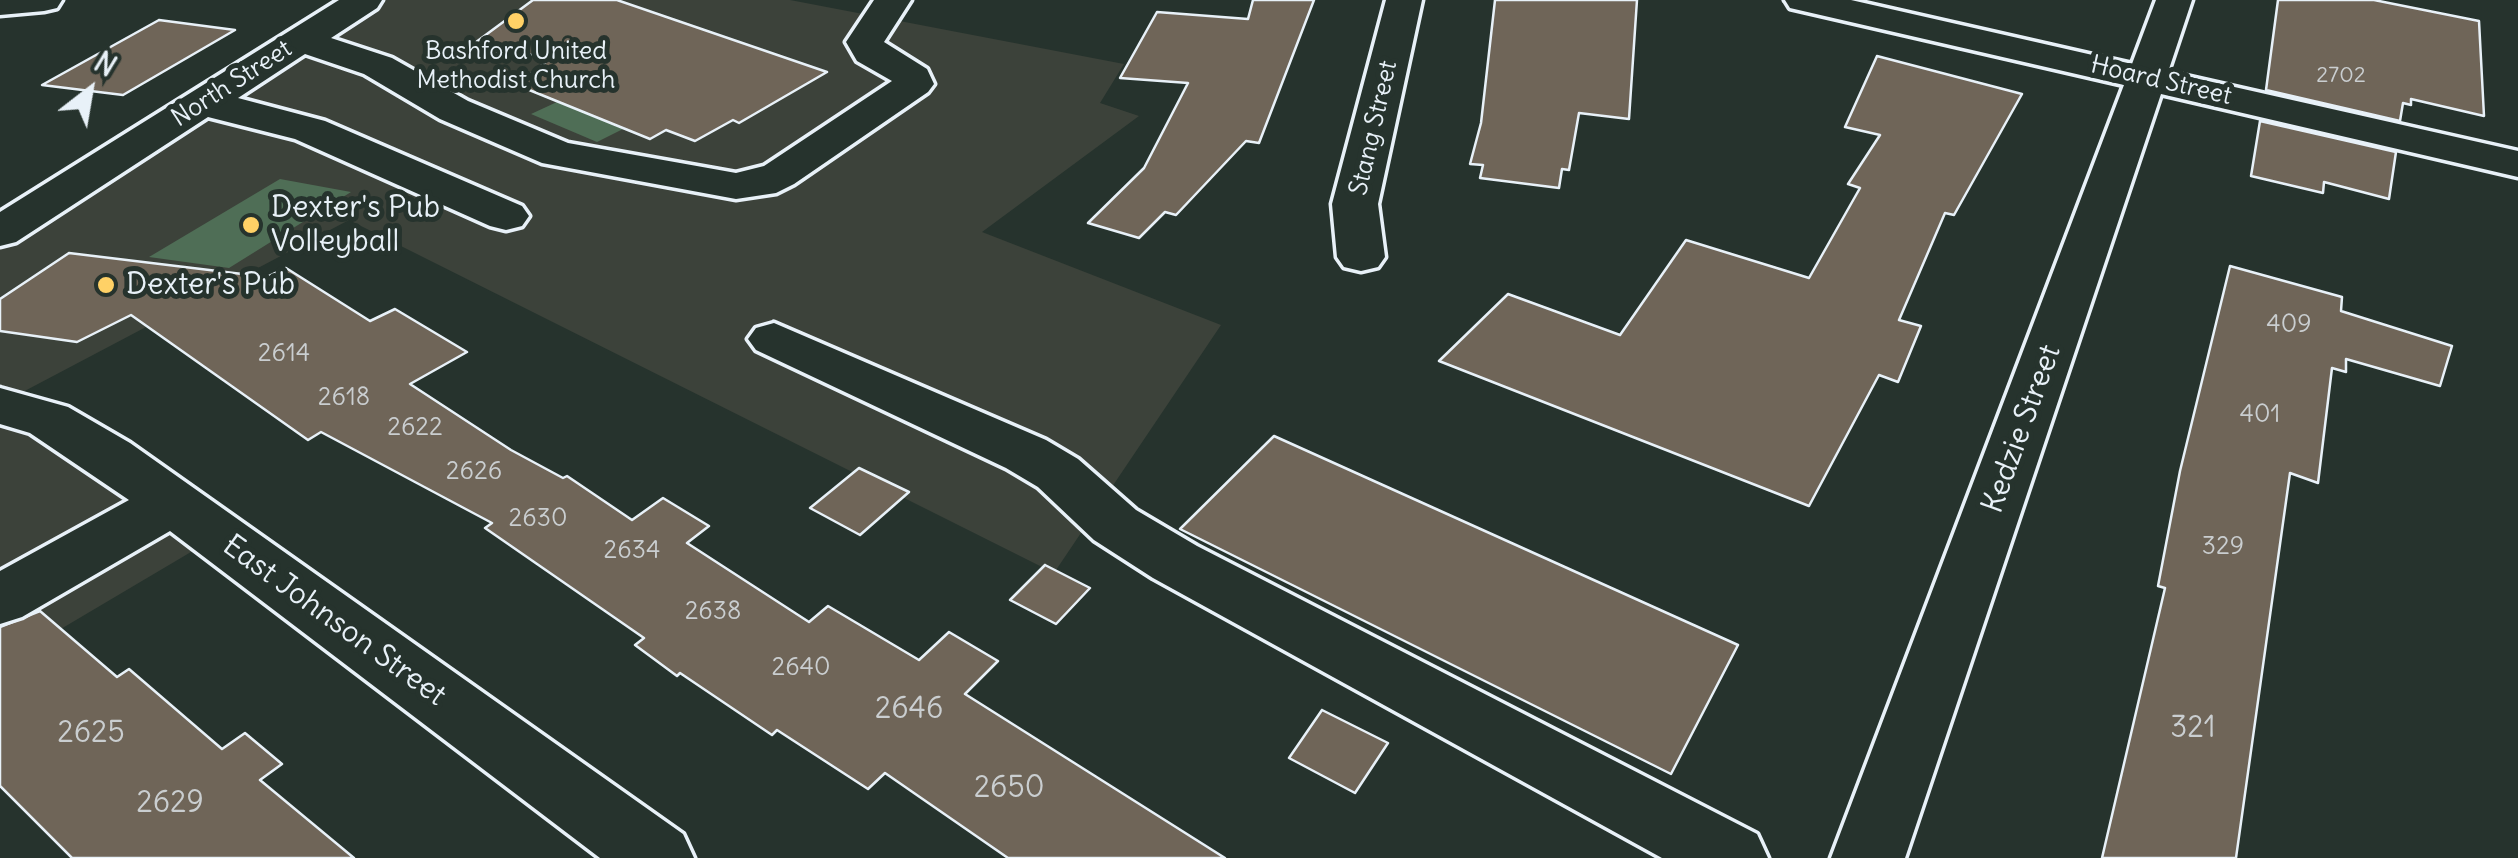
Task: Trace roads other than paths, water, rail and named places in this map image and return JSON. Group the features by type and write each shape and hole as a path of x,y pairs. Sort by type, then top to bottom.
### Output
{"street":[{"path":"0,4 44,0"},
{"name":"North Street","path":"0,232 364,0"},
{"name":"Stang Street","path":"1361,257 1355,204 1404,0"},
{"name":"Hoard Street","path":"1803,0 2518,164"},
{"name":"Kedzie Street","path":"1868,858 2174,0"},
{"path":"300,40 378,66 454,110 557,154 736,186 760,184 779,175 914,84 913,77 871,52 865,42 882,13"},
{"path":"200,104 250,112 310,130 506,216"},
{"path":"774,339 1026,454 1058,473 1115,525 1175,562 1731,858"},
{"name":"East Johnson Street","path":"0,406 50,420 110,457 657,858"},
{"path":"0,600 172,504"}],"place":[{"name":"Bashford United Methodist Church","path":"516,21"},
{"name":"Dexter's Pub Volleyball","path":"251,225"},
{"name":"Dexter's Pub","path":"106,285"}]}
